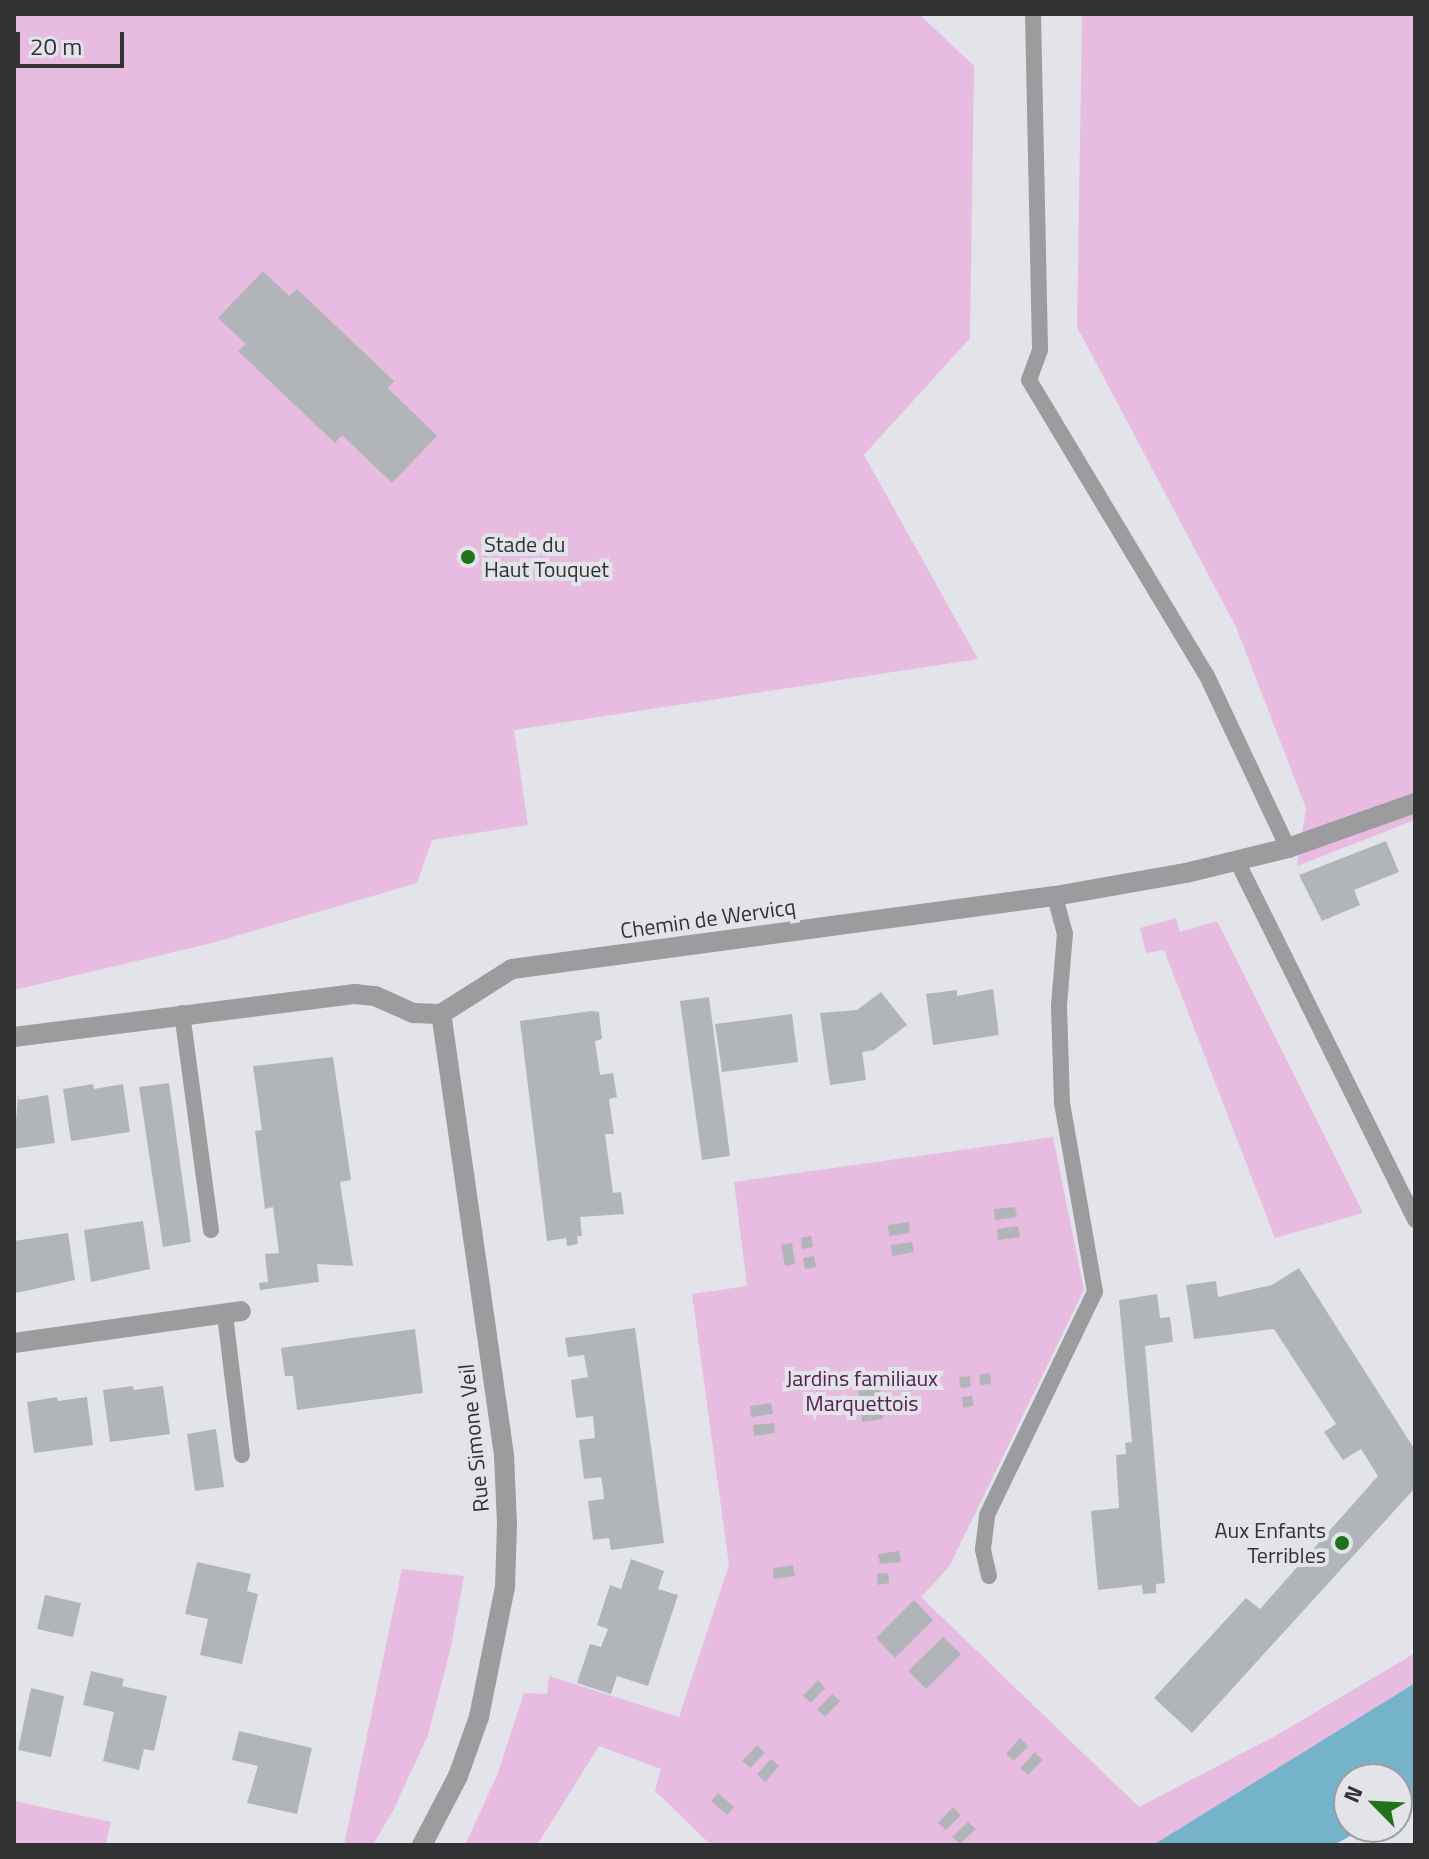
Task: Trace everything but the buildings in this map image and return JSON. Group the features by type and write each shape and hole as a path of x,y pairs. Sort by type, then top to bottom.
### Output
{"street":[{"name":"Chemin de Wervicq","path":"441,1014 512,969 1055,896 1237,861 1288,848 1415,803"},
{"path":"14,1037 182,1013 355,994 375,996 413,1013 441,1014"},
{"name":"Rue Simone Veil","path":"422,1845 458,1776 479,1717 505,1587 507,1524 502,1439 441,1014"},
{"path":"14,1343 233,1313"}],"lane":[{"path":"1033,14 1040,350 1029,380 1206,674 1288,848"},
{"path":"1237,861 1415,1220"},
{"path":"989,1576 983,1549 987,1515 1095,1292 1062,1102 1059,1005 1065,934 1055,896"},
{"path":"182,1013 211,1230"},
{"path":"233,1313 242,1455"}],"green space":[{"name":"Stade du Haut Touquet","path":"14,14 919,14 974,66 970,338 864,455 978,659 514,730 528,825 432,840 417,883 212,943 14,990"},
{"path":"1082,14 1415,14 1415,820 1297,866 1306,808 1236,627 1077,327"},
{"path":"1176,918 1180,932 1217,921 1363,1213 1275,1238 1164,950 1146,953 1140,928"},
{"name":"Jardins familiaux Marquettois","path":"1053,1137 1084,1290 949,1567 921,1597 1139,1807 1277,1735 1415,1653 1415,1683 1153,1845 711,1845 655,1791 661,1769 599,1746 537,1845 465,1845 498,1773 524,1693 547,1694 549,1676 679,1717 729,1565 692,1294 747,1286 734,1182"},
{"path":"402,1569 464,1576 451,1647 428,1735 394,1809 373,1845 344,1845"},
{"path":"14,1801 111,1822 105,1845 14,1845"}],"water":[{"path":"1415,1683 1415,1799 1413,1763 1333,1763 1333,1843 1338,1843 1334,1845 1153,1845"}],"place":[{"name":"Stade du Haut Touquet","path":"468,557"},
{"name":"Aux Enfants Terribles","path":"1342,1543"}]}
